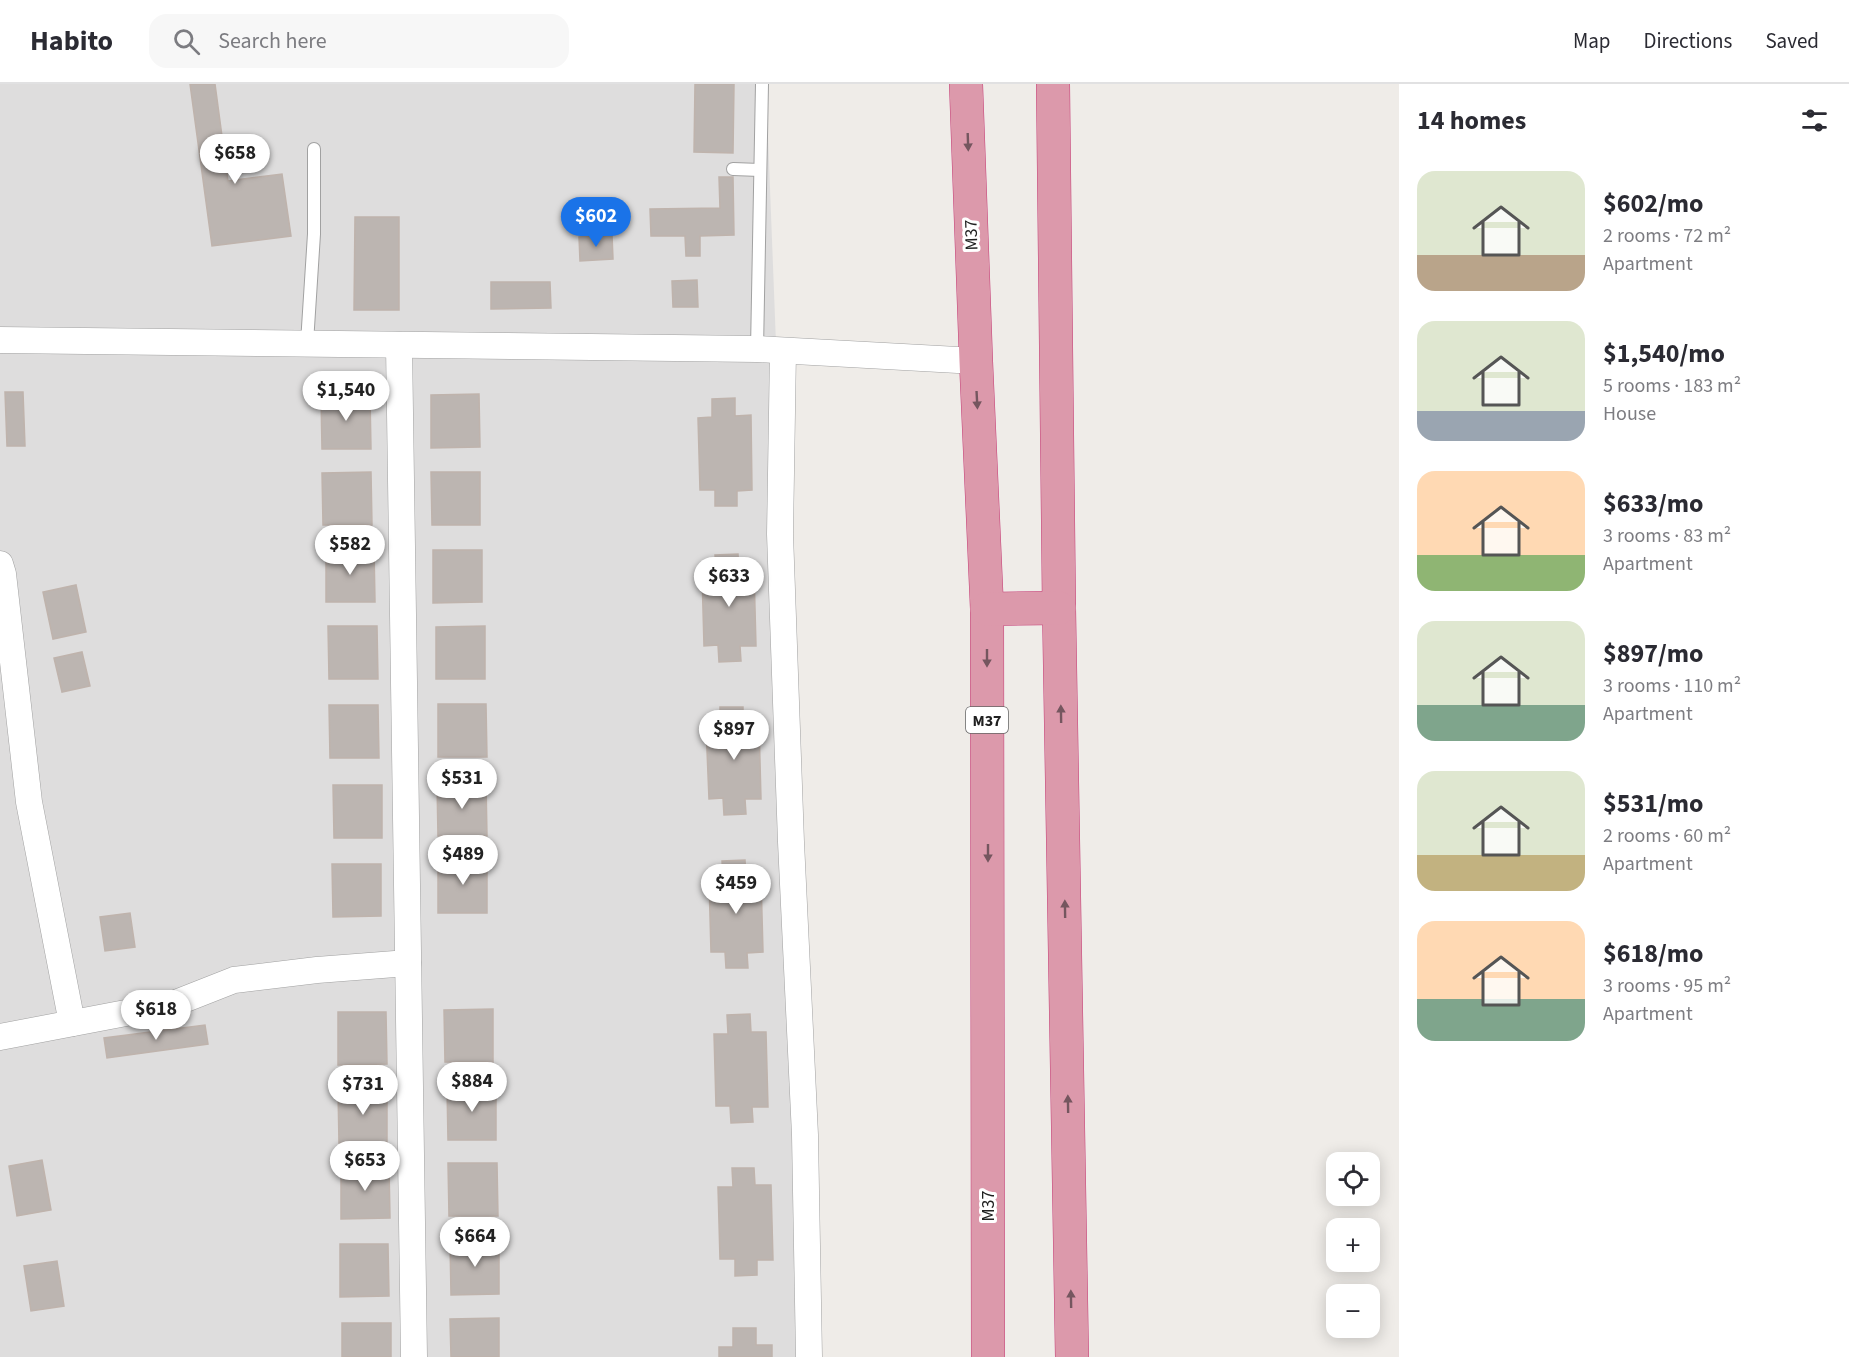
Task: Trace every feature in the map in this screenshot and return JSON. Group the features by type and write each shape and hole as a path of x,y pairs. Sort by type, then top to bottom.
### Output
{"highway":[{"name":"M37","path":"966,84 987,609 988,1357"},
{"path":"1053,84 1059,608 1072,1357"},
{"path":"987,609 1059,608"}],"street":[{"path":"0,340 757,350 976,362"},
{"path":"399,345 414,1357"},
{"path":"783,351 781,546 791,854 805,1135 809,1357"},
{"path":"0,564 29,802 72,1023"},
{"path":"0,1037 173,1004 234,980 317,970 408,963"}],"lane":[{"path":"757,350 762,84"},
{"path":"308,344 314,234 314,149"},
{"path":"733,169 760,170"}],"shaded area":[{"path":"0,84 766,84 815,1357 0,1357"}],"building":[{"path":"190,84 215,84 228,181 282,174 291,236 212,246"},
{"path":"695,84 734,84 733,153 694,152"},
{"path":"719,177 733,177 734,235 700,236 700,256 686,256 685,236 651,236 650,209 720,208"},
{"path":"355,217 399,217 399,310 354,310"},
{"path":"612,235 613,259 580,261 579,237"},
{"path":"697,280 698,307 673,307 672,281"},
{"path":"491,282 550,282 551,308 491,309"},
{"path":"5,392 23,392 25,446 7,446"},
{"path":"479,394 480,447 431,448 431,395"},
{"path":"321,396 370,396 371,449 322,449"},
{"path":"735,398 735,416 751,415 752,490 737,491 737,506 715,506 715,490 700,490 698,418 712,417 712,399"},
{"path":"371,472 372,525 323,525 322,473"},
{"path":"431,472 480,472 480,525 432,525"},
{"path":"374,549 375,602 326,602 326,550"},
{"path":"433,550 482,550 482,602 433,603"},
{"path":"738,554 739,572 754,571 756,646 740,646 741,661 719,662 718,645 704,646 702,573 716,573 715,555"},
{"path":"76,585 86,632 53,639 43,592"},
{"path":"328,626 377,626 378,679 329,679"},
{"path":"485,626 485,679 436,679 436,627"},
{"path":"82,652 90,686 62,692 54,658"},
{"path":"438,704 486,704 487,757 438,757"},
{"path":"329,705 378,705 379,758 330,758"},
{"path":"720,707 743,707 743,724 759,724 761,799 745,799 746,814 724,815 723,798 709,799 706,726 720,726"},
{"path":"437,783 486,783 487,836 438,836"},
{"path":"333,785 382,785 382,838 334,838"},
{"path":"438,860 487,860 487,913 438,913"},
{"path":"745,860 746,878 761,878 763,952 747,953 748,968 726,968 725,952 711,952 709,880 723,879 722,861"},
{"path":"332,864 381,864 381,916 333,917"},
{"path":"130,913 135,947 105,951 100,917"},
{"path":"493,1009 493,1062 445,1062 444,1010"},
{"path":"338,1012 386,1012 387,1064 338,1065"},
{"path":"750,1014 751,1032 766,1032 768,1107 752,1107 753,1122 731,1123 730,1106 716,1106 714,1034 728,1034 727,1015"},
{"path":"205,1025 208,1044 107,1058 104,1038"},
{"path":"447,1087 496,1087 496,1140 448,1140"},
{"path":"338,1090 387,1090 387,1143 339,1143"},
{"path":"42,1160 51,1210 17,1216 9,1166"},
{"path":"448,1163 497,1163 498,1216 449,1216"},
{"path":"341,1166 389,1166 390,1218 341,1219"},
{"path":"732,1168 754,1168 755,1185 771,1185 773,1260 757,1260 757,1275 735,1276 735,1259 720,1259 718,1187 733,1187"},
{"path":"450,1242 499,1242 499,1294 451,1295"},
{"path":"340,1244 388,1244 389,1296 340,1297"},
{"path":"57,1261 64,1306 31,1311 24,1266"},
{"path":"499,1318 499,1357 451,1357 450,1319"},
{"path":"342,1323 391,1323 391,1357 342,1357"},
{"path":"733,1328 756,1328 756,1345 772,1345 772,1357 719,1357 719,1347 733,1347"}]}
